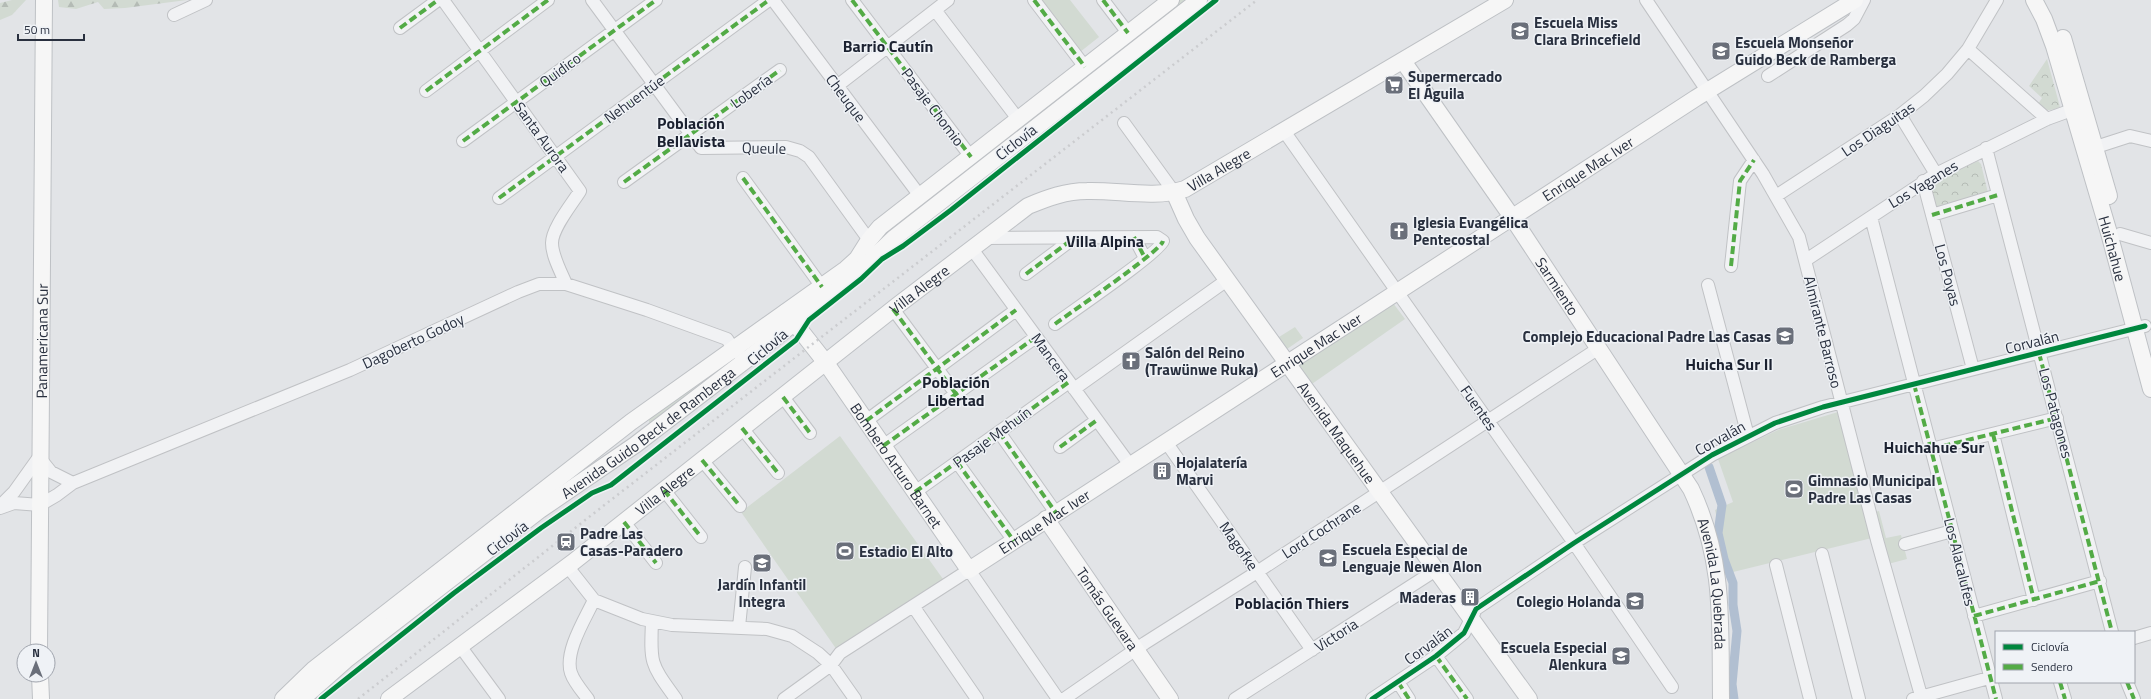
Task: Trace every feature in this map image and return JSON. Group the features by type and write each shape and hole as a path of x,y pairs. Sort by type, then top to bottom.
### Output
{"main road":[{"name":"Panamericana Sur","path":"39,643 39,457 44,0"},
{"name":"Avenida Guido Beck de Ramberga","path":"302,699 346,660 540,510 610,464 752,355 822,287 851,265 880,227 1171,0"},
{"name":"Avenida Guido Beck de Ramberga","path":"282,699 314,669 631,422 716,362 730,345 742,338 757,333 790,317 849,281 894,238 930,209 1199,0"},
{"name":"Villa Alegre","path":"390,699 568,567 892,309 1028,206 1063,194 1087,191 1150,194 1174,192 1191,186 1506,0"},
{"name":"Enrique Mac Iver","path":"969,570 1706,91 1855,0"},
{"name":"Huichahue","path":"2034,0 2051,35 2078,107 2096,147 2120,234 2140,327 2151,389"},
{"name":"Huichahue","path":"2047,0 2065,42 2078,107 2109,233 2140,327 2151,350"},
{"name":"Sarmiento","path":"1403,61 1512,218 1682,474"},
{"path":"1085,67 1095,80"},
{"name":"Avenida Maquehue","path":"1174,192 1191,228 1227,280 1381,491 1529,699"},
{"path":"920,196 930,209"},
{"name":"Bombero Arturo Barnet","path":"790,317 826,363 969,570"},
{"path":"631,422 644,439"},
{"name":"Avenida La Quebrada","path":"1682,474 1705,521 1716,568 1719,599 1721,699"},
{"name":"Tomás Guevara","path":"1051,516 1135,649 1170,699"},
{"path":"37,699 38,683"},
{"path":"40,683 41,699"}],"street":[{"path":"174,15 206,0"},
{"path":"400,28 438,0"},
{"name":"Santa Aurora","path":"443,0 580,191 554,233 552,242 553,251 566,284"},
{"path":"426,91 548,0"},
{"name":"Queule","path":"592,0 700,148 786,147 800,151 809,157 869,240"},
{"name":"Quidico","path":"463,141 656,0"},
{"name":"Nehuentúe","path":"499,198 769,0"},
{"name":"Cheuque","path":"772,0 920,196"},
{"name":"Pasaje Chomio","path":"852,0 971,157"},
{"path":"837,86 948,0"},
{"path":"1034,0 1085,67"},
{"path":"1103,0 1128,33"},
{"name":"Almirante Barroso","path":"1646,0 1754,160 1796,229 1806,260 1840,402 1919,698"},
{"path":"1768,76 1847,25 1854,19 1864,0"},
{"name":"Los Diaguitas","path":"1776,196 1900,115 1935,86 1968,49 1997,0"},
{"path":"935,10 1018,119"},
{"path":"1968,49 2047,119 2078,107"},
{"name":"Lobería","path":"624,182 780,70"},
{"path":"1900,115 1936,174"},
{"name":"Los Yaganes","path":"1806,260 1923,181 1986,148 2047,119"},
{"name":"Avenida Maquehue","path":"1124,123 1174,192"},
{"name":"Fuentes","path":"1284,131 1574,543 1672,687"},
{"path":"2096,147 2130,136 2151,141"},
{"name":"Los Patagones","path":"1986,148 2100,581 2112,631"},
{"path":"1731,266 1740,181 1754,160"},
{"path":"743,178 822,287"},
{"name":"Los Poyas","path":"1923,181 1974,369"},
{"name":"Los Yaganes","path":"1932,215 1998,194"},
{"name":"Los Alacalufes","path":"1871,217 1974,616 1993,677 1996,699"},
{"path":"2120,234 2151,243"},
{"path":"1134,237 1146,258"},
{"path":"987,238 1157,237 1162,241 1160,246 1146,258 1055,324"},
{"path":"1026,274 1074,238"},
{"name":"Mancera","path":"972,249 1130,465"},
{"name":"Pasaje Mehuín","path":"915,492 999,432 1227,280"},
{"name":"Dagoberto Godoy","path":"40,505 58,495 73,483 350,370 518,292 539,284 566,284 647,310 730,345 740,355 752,355"},
{"path":"1708,285 1748,436"},
{"path":"892,309 956,394"},
{"path":"866,421 1016,310"},
{"name":"Corvalán","path":"1372,699 1436,656 1464,633 1476,609 1574,543 1682,474 1748,436 1788,418 1840,402 2140,327"},
{"path":"883,446 1036,337"},
{"name":"Lord Cochrane","path":"1064,699 1135,649 1257,572 1599,348"},
{"path":"783,396 810,434"},
{"path":"1931,449 2057,418"},
{"path":"1060,447 1097,420"},
{"path":"742,428 778,473"},
{"path":"999,432 1051,516"},
{"path":"1993,434 2034,600"},
{"name":"Magofke","path":"1166,442 1312,650"},
{"path":"0,507 14,492 39,457 51,472 73,483"},
{"path":"702,460 740,506"},
{"path":"957,462 1014,541"},
{"path":"664,490 701,537"},
{"path":"0,507 14,503 40,505"},
{"path":"624,522 656,564"},
{"path":"1905,544 1952,531"},
{"path":"1822,554 1859,699"},
{"path":"1776,565 1810,699"},
{"path":"568,567 594,600 652,622 767,629 792,636 818,653 832,665 856,699"},
{"path":"739,627 745,567"},
{"name":"Enrique Mac Iver","path":"784,699 832,665 840,653 969,570"},
{"name":"Bombero Arturo Barnet","path":"969,570 1058,699"},
{"name":"Victoria","path":"1234,699 1436,570"},
{"path":"1974,616 2100,581"},
{"path":"588,699 573,678 569,660 571,651 594,600"},
{"path":"913,606 977,699"},
{"path":"652,622 652,662 654,669 676,699"},
{"path":"2135,638 2151,633"},
{"path":"460,646 498,699"},
{"path":"1436,656 1467,699"},
{"path":"1919,698 1993,677"},
{"path":"1398,682 1410,699"},
{"path":"2060,683 2065,699"},
{"path":"2127,683 2134,699"}],"green space":[{"path":"12,0 26,0 12,15 0,20 0,3"},
{"path":"58,0 187,0 125,8 104,9 98,2 76,9 59,7"},
{"path":"1040,0 1070,0 1099,37 1080,52"},
{"path":"1179,0 1190,0 1130,48 1117,53 1094,71 1092,69"},
{"path":"2047,59 2060,107 2051,110 2046,110 2038,104 2042,98 2029,86"},
{"path":"1081,80 1039,117 929,201 929,199"},
{"path":"1978,161 1981,164 1988,193 1935,209 1930,185 1931,182"},
{"path":"1393,303 1405,319 1309,386 1298,366"},
{"path":"1295,327 1303,338 1287,349 1279,337"},
{"path":"733,356 736,360 649,423 649,418 701,383"},
{"name":"Gimnasio Municipal Padre Las Casas","path":"1838,412 1872,538 1729,573 1715,510 1733,502 1718,459 1778,430"},
{"name":"Estadio El Alto","path":"840,436 943,579 837,650 741,512"},
{"path":"1879,511 1886,538 1901,535 1907,559 1888,564 1875,512"}],"waterway":[{"path":"1709,467 1722,505 1718,533 1724,559 1733,583 1733,605 1737,631 1732,684 1734,699"}],"railway":[{"path":"358,699 598,510 1257,0"}],"marked path":[{"path":"400,28 438,0"},
{"path":"426,91 548,0"},
{"path":"463,141 656,0"},
{"path":"499,198 769,0"},
{"path":"852,0 971,157"},
{"path":"1034,0 1085,67"},
{"path":"1103,0 1128,33"},
{"path":"624,182 780,70"},
{"path":"1731,266 1740,181 1754,160"},
{"path":"743,178 822,287"},
{"path":"1932,215 1998,195"},
{"path":"1134,237 1145,258"},
{"path":"1026,274 1074,238"},
{"path":"1055,324 1132,269 1163,241"},
{"path":"893,309 956,394"},
{"path":"866,421 1016,310"},
{"path":"883,446 1036,337"},
{"path":"2039,353 2112,631"},
{"path":"915,492 1069,382"},
{"path":"1914,384 1996,699"},
{"path":"783,397 810,433"},
{"path":"1931,449 2057,418"},
{"path":"1060,447 1097,420"},
{"path":"742,428 778,473"},
{"path":"999,432 1056,513"},
{"path":"1993,434 2034,600"},
{"path":"702,460 740,506"},
{"path":"957,462 1014,541"},
{"path":"664,490 701,537"},
{"path":"624,522 656,563"},
{"path":"1974,616 2100,581"},
{"path":"1436,656 1467,699"},
{"path":"1398,682 1409,699"},
{"path":"2060,683 2065,699"},
{"path":"2127,683 2134,699"}],"cycle path":[{"name":"Ciclovía","path":"321,699 454,593 541,528 592,493 611,485 796,340 809,320 861,279 882,259 903,246 951,210 1216,0"},
{"path":"1372,699 1436,656 1464,633 1476,609 1574,543 1712,455 1775,423 1823,407 2145,326"}],"place":[{"name":"Escuela Miss Clara Brincefield","path":"1520,31"},
{"name":"Escuela Monseñor Guido Beck de Ramberga","path":"1721,51"},
{"name":"Supermercado El Águila","path":"1394,85"},
{"name":"Iglesia Evangélica Pentecostal","path":"1399,231"},
{"name":"Complejo Educacional Padre Las Casas","path":"1785,336"},
{"name":"Salón del Reino (Trawünwe Ruka)","path":"1131,361"},
{"name":"Hojalatería Marvi","path":"1162,471"},
{"name":"Gimnasio Municipal Padre Las Casas","path":"1794,489"},
{"name":"Padre Las Casas-Paradero","path":"566,542"},
{"name":"Estadio El Alto","path":"845,551"},
{"name":"Escuela Especial de Lenguaje Newen Alon","path":"1328,558"},
{"name":"Jardín Infantil Integra","path":"762,563"},
{"name":"Maderas","path":"1470,597"},
{"name":"Colegio Holanda","path":"1635,601"},
{"name":"Escuela Especial Alenkura","path":"1621,656"}],"district":[{"name":"Barrio Cautín","path":"888,46"},
{"name":"Población Bellavista","path":"691,132"},
{"name":"Villa Alpina","path":"1105,241"},
{"name":"Huicha Sur II","path":"1729,364"},
{"name":"Población Libertad","path":"956,391"},
{"name":"Huichahue Sur","path":"1934,447"},
{"name":"Población Thiers","path":"1292,603"}]}
